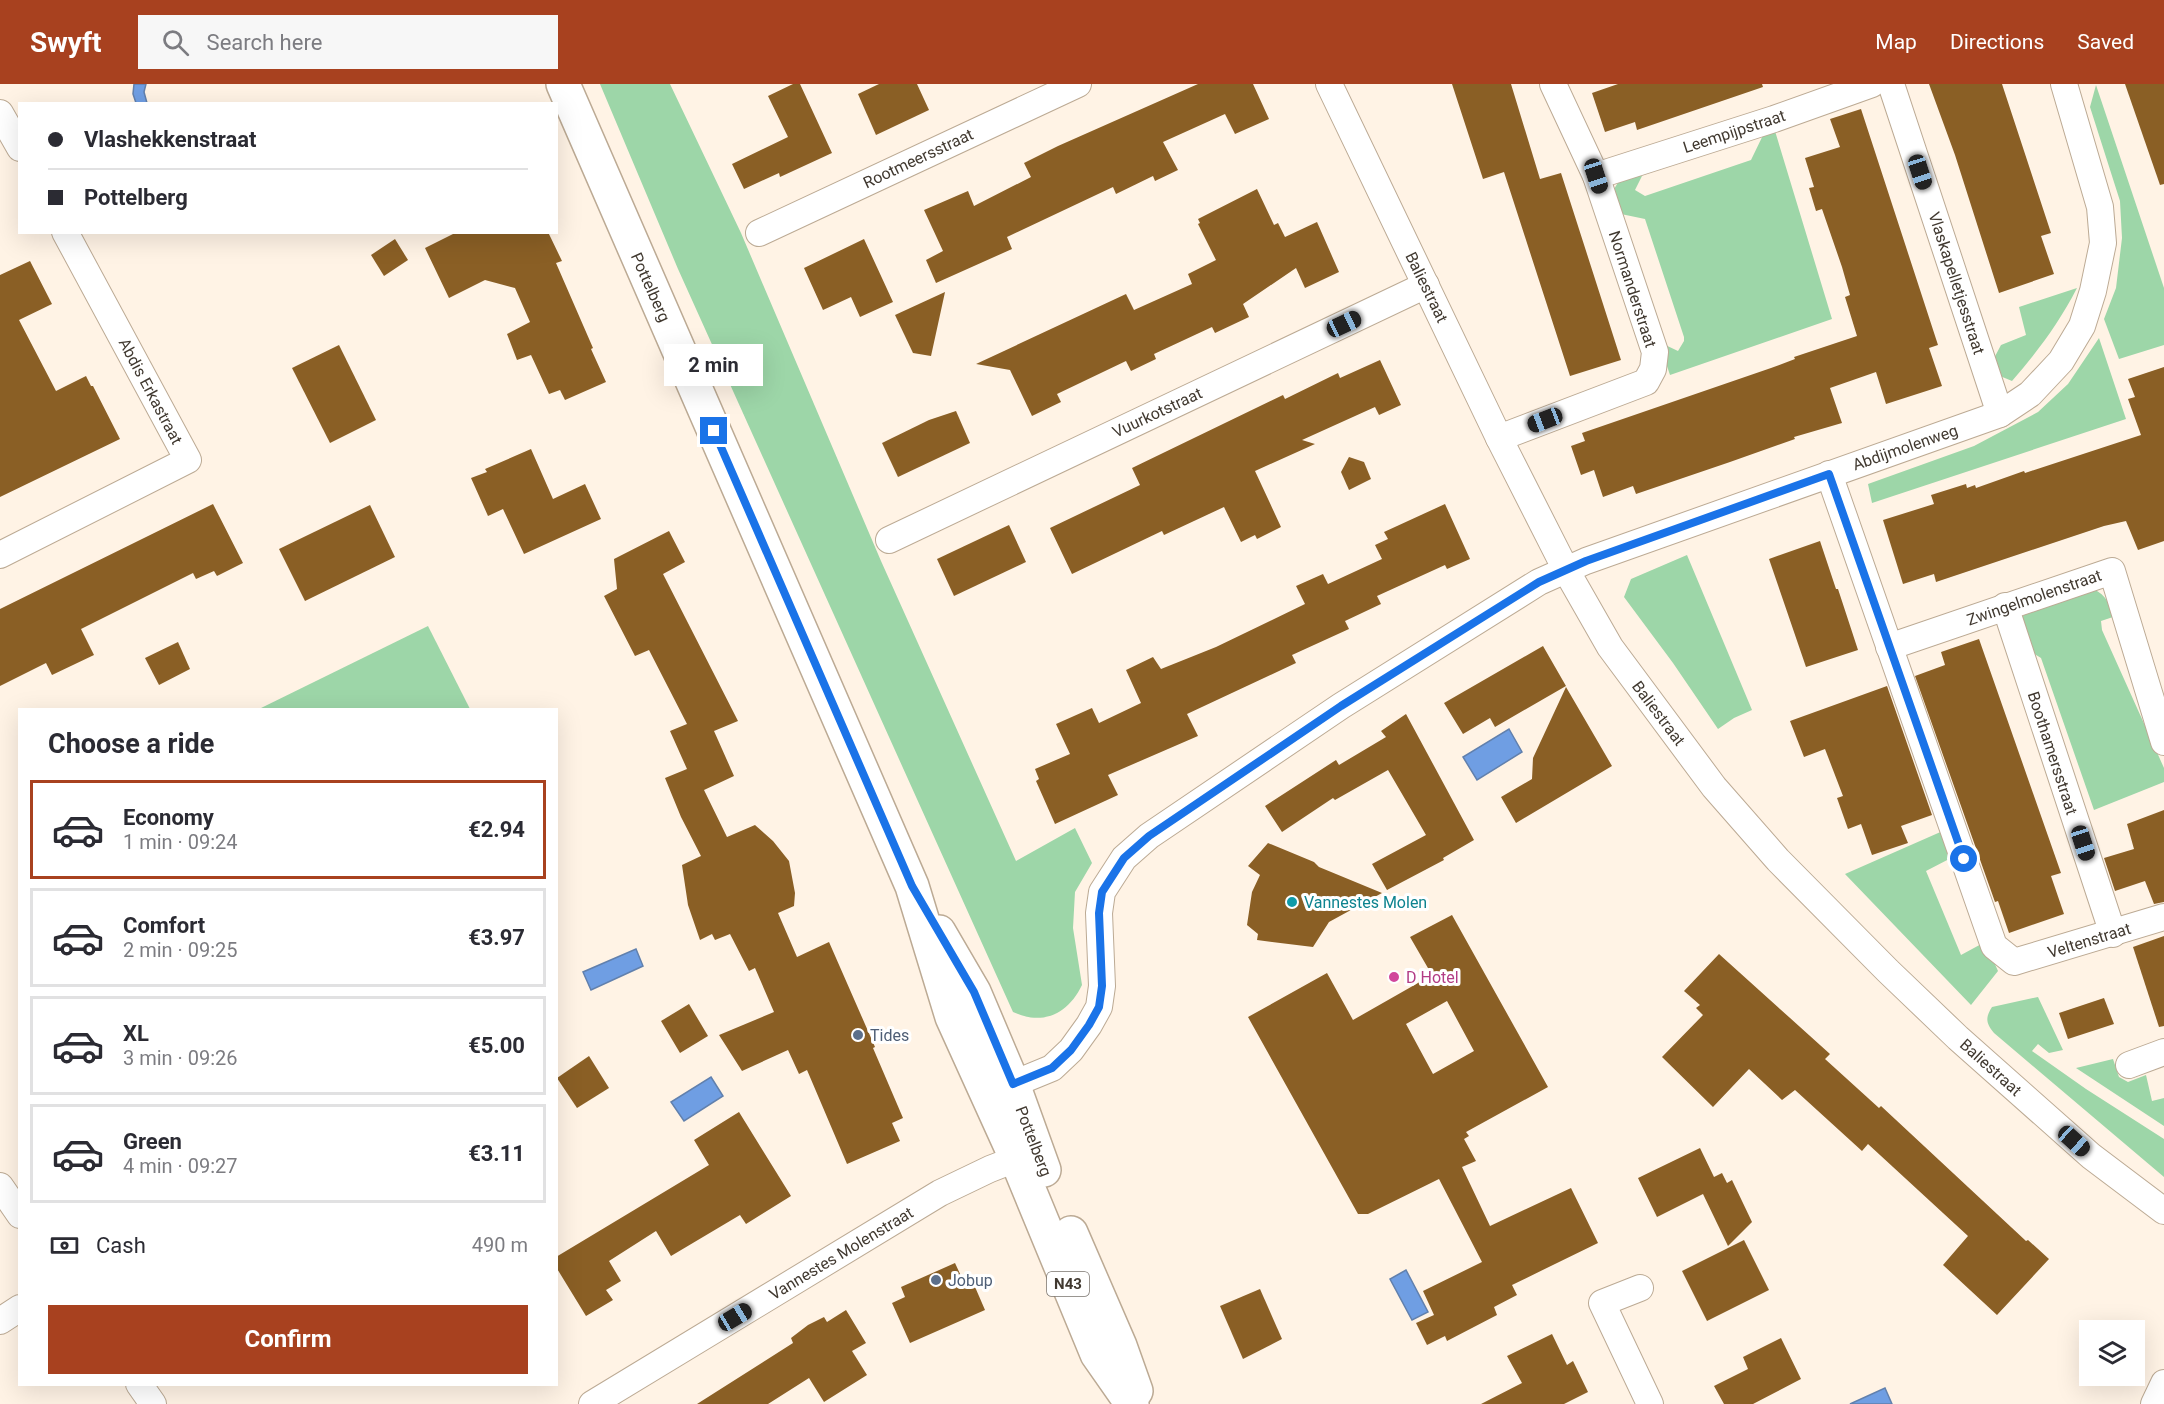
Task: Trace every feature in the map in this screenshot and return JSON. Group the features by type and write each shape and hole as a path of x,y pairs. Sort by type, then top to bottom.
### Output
{"main road":[{"name":"Pottelberg","path":"563,84 912,886 974,992 1000,1090 1026,1155 1097,1354 1132,1404"},
{"name":"Pottelberg","path":"1026,1155 1120,1346 1141,1404"}],"street":[{"name":"Rootmeersstraat","path":"759,233 1078,84"},
{"name":"Baliestraat","path":"1329,84 1499,438 1566,570 1610,647 1714,787 1778,860 1958,1038 2091,1156 2164,1211"},
{"name":"Normanderstraat","path":"1499,438 1646,382 1653,369 1655,352 1596,176 1553,84"},
{"name":"Leempijpstraat","path":"1596,176 1774,119 1872,84"},
{"name":"Vlaskapelletjesstraat","path":"1891,84 2001,414"},
{"name":"Abdijmolenweg","path":"1000,1090 1052,1068 1061,1061 1089,1025 1099,1007 1102,986 1099,922 1102,892 1124,858 1149,836 1341,706 1539,582 1566,570 1829,474 2001,414 2030,394 2061,361 2082,326 2093,291 2103,243 2100,207 2064,84"},
{"path":"0,113 18,144"},
{"name":"Abdis Erkastraat","path":"0,555 188,460 66,234"},
{"name":"Vuurkotstraat","path":"889,540 1426,285"},
{"path":"1829,474 1889,646"},
{"name":"Zwingelmolenstraat","path":"1889,646 2112,571 2164,742"},
{"name":"Boothamersstraat","path":"2005,606 2113,934"},
{"name":"Veltenstraat","path":"1889,646 1994,946 2014,962 2164,917"},
{"path":"2128,1065 2164,1052"},
{"name":"Vannestes Molenstraat","path":"592,1404 940,1193 1026,1155"},
{"path":"0,1186 18,1212"},
{"path":"1640,1288 1602,1303 1650,1404"},
{"path":"0,1321 18,1309"},
{"path":"2154,1404 2164,1383"},
{"path":"140,1386 153,1404"}],"green space":[{"path":"600,84 670,84 741,233 881,561 1016,861 1075,828 1092,863 1075,892 1073,928 1082,985 1070,1003 1054,1015 1034,1018 1013,1012 678,269"},
{"path":"2096,85 2164,288 2164,345 2119,359 2104,319 2116,288 2122,238 2120,201 2090,107"},
{"path":"1766,129 1775,131 1832,319 1670,375 1659,342 1678,351 1684,337 1645,219 1621,214 1614,189 1619,181 1645,170 1635,190 1645,196 1751,160"},
{"path":"2077,288 2048,336 2012,381 2000,376 1992,362 2001,345 2026,335 2019,307"},
{"path":"2099,338 2126,419 1872,503 1868,484 1974,446 2038,412 2068,384"},
{"path":"1687,555 1752,710 1718,729 1624,597 1631,579"},
{"path":"2094,589 2102,594 2110,608 2113,617 2101,621 2102,630 2164,768 2164,782 2094,810 2041,658 2028,650 2022,617 2031,608"},
{"path":"428,626 469,708 261,708"},
{"path":"1945,830 1953,857 1926,871 1961,955 1985,942 1998,971 1971,1005 1845,874"},
{"path":"2038,997 2063,1050 2049,1053 2038,1044 2032,1051 2164,1139 2164,1177 1991,1029 1987,1017 1992,1007"},
{"path":"2113,1059 2119,1077 2128,1082 2146,1075 2152,1101 2164,1098 2164,1126 2076,1068"}],"water":[{"path":"134,84 146,84 144,92 147,102 136,102 133,94"},
{"path":"1509,729 1522,752 1477,780 1463,757"},
{"path":"636,949 643,966 591,990 583,972"},
{"path":"711,1077 723,1096 684,1121 671,1102"},
{"path":"1406,1270 1428,1312 1412,1320 1390,1279"},
{"path":"1885,1388 1892,1404 1850,1404"}],"building":[{"path":"793,84 800,84 832,153 780,177 779,173 744,189 732,164 788,137 768,96"},
{"path":"879,84 917,84 929,110 876,135 858,94"},
{"path":"1198,84 1253,84 1269,119 1235,134 1225,114 1163,142 1178,170 1155,181 1153,176 1116,194 1113,187 1007,237 1012,249 936,283 926,260 943,251 924,210 968,191 974,206 1031,177 1024,163"},
{"path":"1452,84 1511,84 1540,179 1561,173 1621,360 1570,376 1504,172 1483,179"},
{"path":"1618,84 1762,84 1763,87 1637,130 1635,122 1605,132 1592,93"},
{"path":"1929,84 2002,84 2051,233 2041,236 2054,274 1999,293 1955,155"},
{"path":"2125,84 2164,84 2164,184 2160,185"},
{"path":"1861,109 1938,345 1929,348 1942,386 1886,404 1876,372 1830,388 1842,423 1794,437 1795,439 1636,494 1633,486 1603,497 1594,470 1581,475 1571,446 1585,441 1582,433 1857,336 1845,297 1850,295 1842,267 1822,209 1816,211 1809,188 1814,187 1805,158 1840,147 1830,119"},
{"path":"1257,189 1274,225 1278,223 1285,237 1317,222 1339,272 1305,288 1296,268 1243,304 1249,317 1215,333 1212,327 1154,354 1156,359 1131,371 1126,361 1057,394 1061,402 1032,416 1010,370 976,364 1126,294 1134,310 1192,284 1188,274 1216,260 1198,224 1200,223 1198,219"},
{"path":"453,234 549,234 562,261 556,263 606,382 565,400 560,390 549,394 531,355 517,360 507,334 530,322 515,288 485,280 449,298 425,248"},
{"path":"395,239 408,260 384,276 371,255"},
{"path":"864,239 893,302 860,317 851,297 823,310 804,268"},
{"path":"30,261 52,304 19,320 56,391 86,376 120,439 0,497 0,275"},
{"path":"945,292 931,356 913,353 895,315"},
{"path":"339,345 376,420 330,443 292,368"},
{"path":"1380,360 1401,405 1379,415 1375,407 1302,440 1315,444 1255,471 1281,527 1257,539 1255,535 1241,542 1224,507 1164,535 1162,531 1072,574 1050,528 1140,485 1132,468 1283,395 1285,399 1338,373 1340,378"},
{"path":"2164,367 2164,541 2138,550 2126,521 2104,526 1936,582 1934,574 1903,584 1883,520 1934,504 1931,495 1966,484 1967,488 1975,485 1976,488 2141,435 2128,399 2135,397 2128,379"},
{"path":"956,411 970,443 898,477 882,443 929,420"},
{"path":"531,449 553,499 585,484 601,519 524,554 503,509 488,516 471,478 487,472 485,469"},
{"path":"1349,457 1364,462 1371,479 1349,490 1341,472"},
{"path":"213,504 243,563 217,576 214,571 196,579 193,573 81,629 94,655 52,675 46,663 0,686 0,609"},
{"path":"1445,504 1470,559 1447,569 1445,565 1377,596 1381,604 1345,621 1349,629 1292,655 1296,663 1187,714 1198,736 1108,775 1118,795 1055,824 1036,781 1039,779 1035,769 1070,754 1056,724 1092,708 1099,723 1141,703 1126,670 1153,657 1161,669 1216,647 1305,604 1296,586 1323,574 1328,584 1382,559 1375,545 1388,539 1384,532"},
{"path":"370,505 395,557 305,601 279,549"},
{"path":"1009,525 1026,562 954,596 937,559"},
{"path":"669,531 685,562 663,574 738,721 714,731 734,776 704,790 727,837 755,825 773,841 789,861 795,893 794,906 778,913 797,957 829,942 903,1118 892,1123 900,1141 847,1164 807,1070 799,1074 788,1050 742,1071 719,1035 774,1012 755,968 749,971 730,934 715,940 712,934 700,940 688,905 682,865 701,856 681,817 665,778 687,769 670,731 687,724 649,650 635,656 604,596 617,589 614,559"},
{"path":"1820,541 1858,650 1806,667 1769,559"},
{"path":"1979,639 2061,873 2051,876 2064,914 2009,933 1998,901 1995,902 1915,676 1945,665 1941,652"},
{"path":"178,642 190,669 159,685 145,658"},
{"path":"1543,646 1566,686 1495,727 1490,718 1463,734 1444,703"},
{"path":"1887,686 1932,815 1901,826 1908,843 1872,855 1861,824 1848,829 1837,798 1843,796 1825,749 1804,757 1790,721"},
{"path":"1566,687 1612,766 1516,823 1501,797 1532,779 1533,758"},
{"path":"1406,714 1474,840 1443,858 1444,860 1387,890 1372,864 1426,835 1388,770 1335,800 1333,798 1282,832 1265,806 1336,760 1339,765 1386,737 1381,731"},
{"path":"2164,810 2164,902 2154,904 2145,881 2115,891 2104,858 2134,849 2127,824"},
{"name":"Vannestes Molen","path":"1268,843 1382,893 1329,922 1313,947 1257,940 1258,934 1247,925 1252,892 1260,875 1248,866"},
{"path":"1452,915 1548,1087 1466,1132 1469,1136 1464,1139 1476,1161 1462,1167 1490,1226 1571,1188 1598,1243 1512,1285 1517,1295 1494,1307 1497,1315 1447,1341 1445,1336 1427,1345 1416,1323 1434,1315 1423,1291 1482,1262 1439,1179 1368,1214 1358,1214 1248,1017 1327,973 1353,1020 1432,975 1410,937","holes":["1447,1001 1474,1051 1433,1074 1406,1024"]},
{"path":"2164,936 2164,1026 2159,1027 2133,947"},
{"path":"1719,954 1830,1054 1825,1059 1879,1108 1881,1106 2026,1241 2028,1240 2049,1259 1997,1315 1943,1265 1968,1236 1868,1144 1862,1151 1795,1090 1782,1100 1749,1069 1713,1107 1662,1057 1703,1015 1696,1008 1700,1005 1684,991"},
{"path":"2104,998 2114,1024 2068,1039 2059,1013"},
{"path":"689,1004 708,1036 680,1053 661,1021"},
{"path":"589,1056 609,1088 577,1108 558,1077"},
{"path":"739,1112 791,1196 746,1224 740,1215 671,1256 656,1231 609,1261 621,1281 606,1290 613,1300 586,1316 558,1270 558,1256 709,1165 694,1140"},
{"path":"1700,1148 1714,1177 1722,1173 1727,1183 1732,1180 1752,1222 1728,1246 1703,1194 1657,1217 1638,1178"},
{"path":"1744,1240 1769,1290 1707,1321 1682,1271"},
{"path":"955,1263 961,1276 969,1273 985,1310 910,1343 892,1303 905,1297 901,1287"},
{"path":"1260,1289 1282,1339 1243,1359 1220,1306"},
{"path":"846,1310 866,1343 852,1351 867,1375 824,1402 809,1378 768,1404 697,1404 793,1343 791,1338 808,1325 824,1317 827,1322"},
{"path":"1552,1334 1567,1365 1573,1361 1588,1392 1564,1404 1481,1404 1522,1383 1507,1356"},
{"path":"1781,1338 1801,1379 1753,1404 1724,1404 1714,1386 1748,1369 1743,1357"}],"place":[{"name":"Vannestes Molen","path":"1292,902"},
{"name":"D Hotel","path":"1394,977"},
{"name":"Tides","path":"858,1035"},
{"name":"Jobup","path":"936,1280"}],"route":[{"path":"714,431 912,886 974,992 1013,1084 1052,1068 1071,1050 1099,1007 1103,971 1099,938 1102,892 1124,858 1149,836 1341,706 1539,582 1586,561 1829,474 1964,859"}]}
